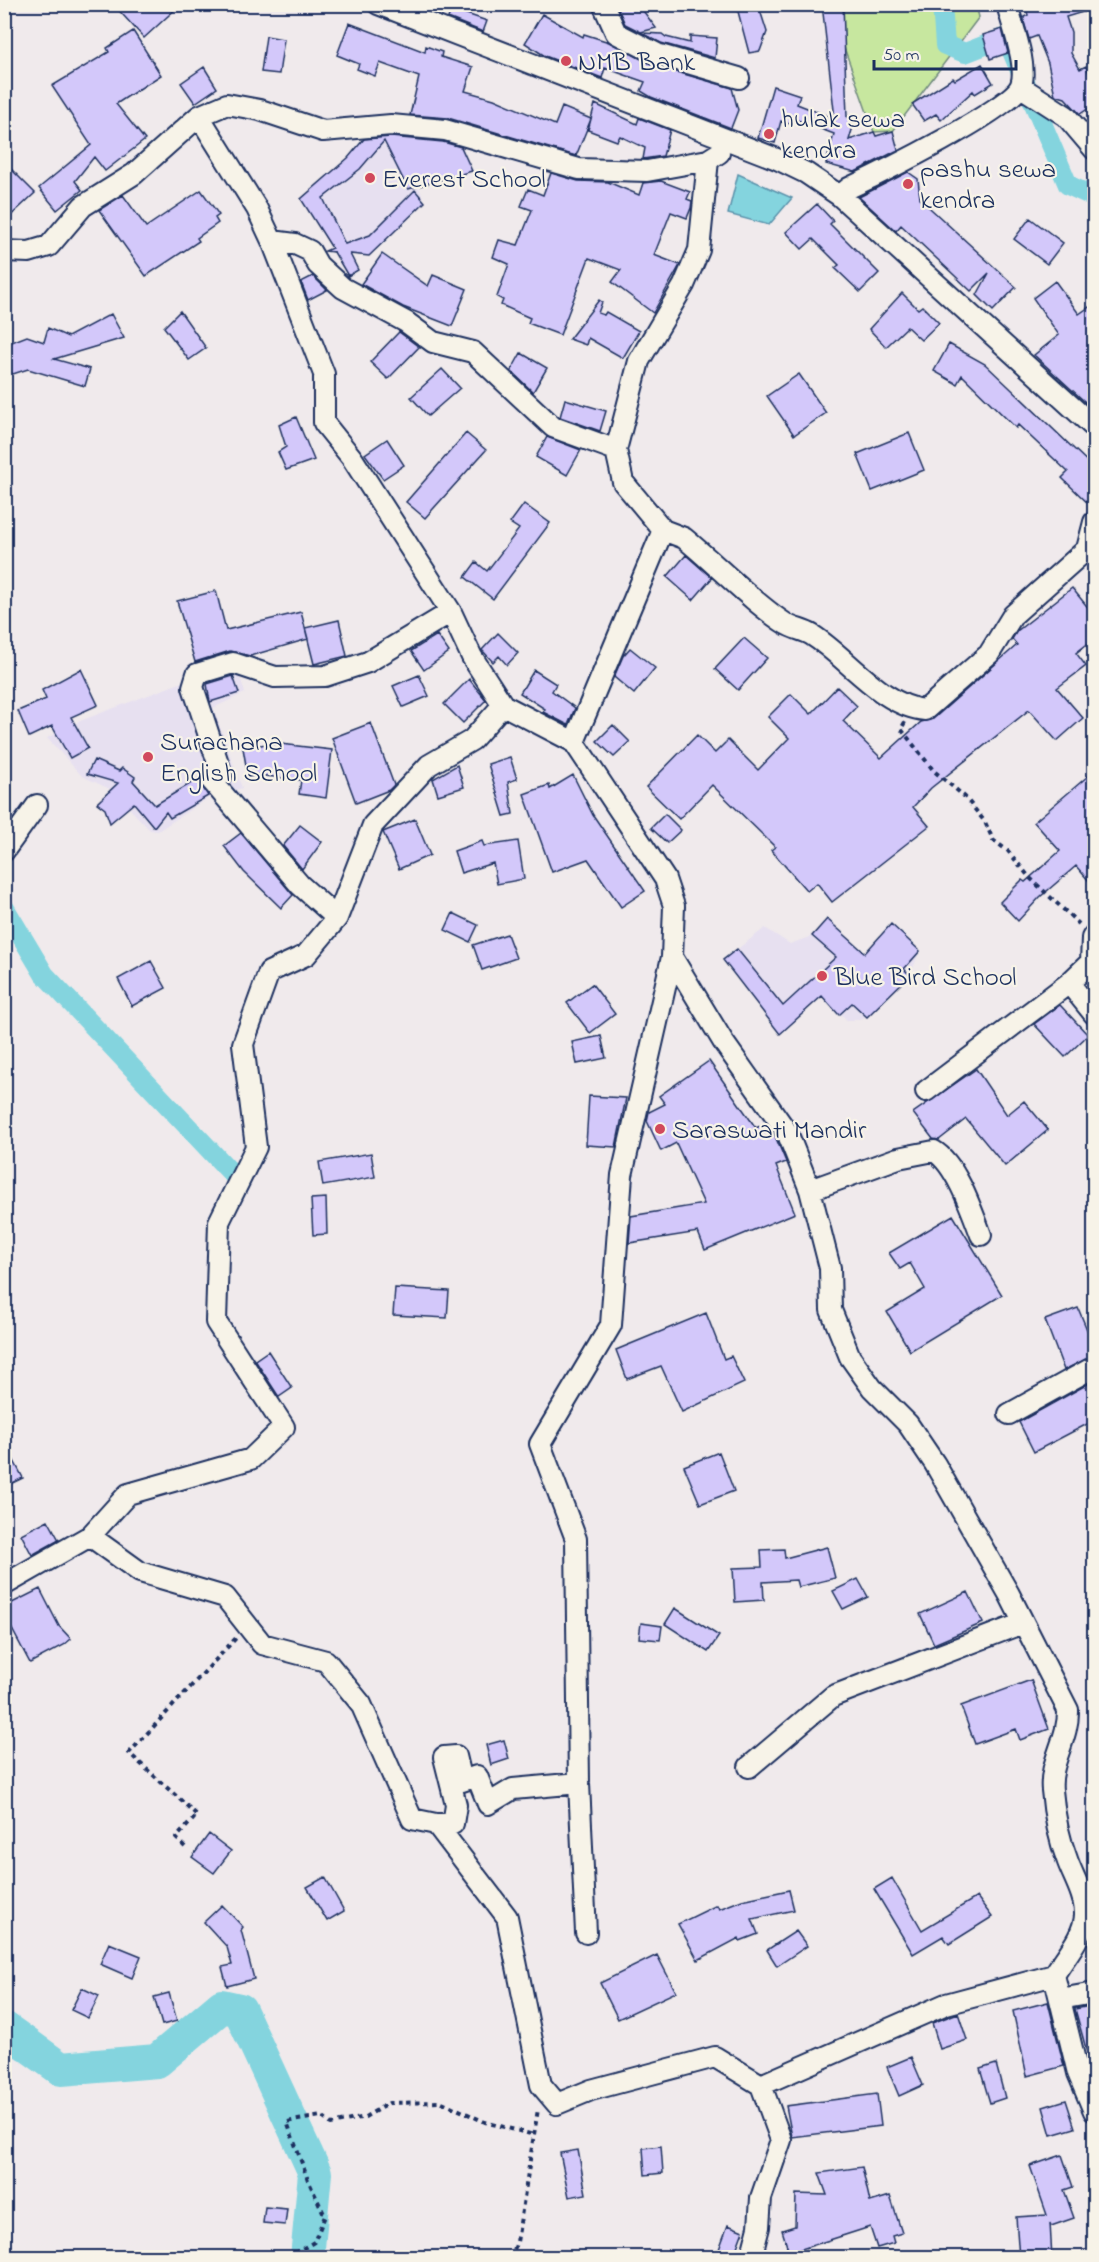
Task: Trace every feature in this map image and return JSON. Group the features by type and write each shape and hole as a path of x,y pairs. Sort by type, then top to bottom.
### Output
{"street":[{"path":"378,4 669,116 806,172 840,196 1095,427"},
{"path":"603,4 616,33 657,54 739,78"},
{"path":"840,196 849,188 913,158 990,111 1021,87 1023,74 1021,61 1007,4"},
{"path":"1021,87 1066,116 1095,149"},
{"path":"4,251 29,252 49,246 83,206 134,174 199,116 227,104 260,110 323,131 391,125 445,130 579,169 647,171 708,160 735,144"},
{"path":"199,116 257,209 272,241 324,374 324,423 352,458 452,612 472,657 503,705 574,742 665,879 674,906 672,957 622,1176 611,1325 540,1444 576,1539 579,1783 586,1933"},
{"path":"708,160 699,250 684,285 639,361 616,450 623,482 663,530 684,538 787,625 812,634 842,661 912,709 925,710 988,654 1013,615 1087,549 1095,522"},
{"path":"272,241 295,244 310,251 318,265 343,288 406,322 433,342 473,352 553,427 616,450"},
{"path":"574,742 663,530"},
{"path":"337,918 300,885 211,780 222,775 193,687 197,674 233,663 275,678 325,676 368,662 452,612"},
{"path":"4,1585 90,1536 128,1494 251,1459 284,1427 216,1322 219,1222 256,1147 243,1044 269,972 306,955 337,918 373,825 429,765 472,740 503,705"},
{"path":"4,852 38,805"},
{"path":"926,1091 1069,983 1091,962 1093,936"},
{"path":"672,957 724,1043 787,1132 810,1190 830,1268 831,1310 850,1357 872,1388 908,1424 935,1464 1068,1710 1068,1726 1051,1788 1058,1829 1082,1898 1085,1915 1078,1935 1054,1974 946,2004 762,2085"},
{"path":"1069,983 1095,1014"},
{"path":"810,1190 898,1158 934,1151 943,1156 966,1197 981,1235"},
{"path":"1009,1414 1095,1367"},
{"path":"90,1536 140,1572 225,1597 262,1644 326,1661 361,1704 412,1819 436,1824 453,1824 456,1805 444,1757 456,1756 462,1781 477,1776 488,1804 513,1789 579,1783"},
{"path":"749,1767 833,1696 1023,1623"},
{"path":"436,1824 507,1917 541,2085 557,2104 591,2090 716,2057 762,2085 781,2140 761,2198 759,2227 751,2258"},
{"path":"1054,1974 1078,2073 1095,2111"},
{"path":"1060,1999 1095,1993"}],"path":[{"path":"912,709 901,729 917,752 934,771 965,797 985,822 993,840 1008,851 1030,878 1093,936"},
{"path":"185,1847 176,1838 197,1815 129,1753 240,1633"},
{"path":"511,2258 517,2242 541,2085"},
{"path":"287,2258 314,2242 326,2216 308,2180 287,2122 321,2116 331,2124 365,2117 389,2103 442,2102 485,2122 534,2135"}],"shaded area":[{"name":"Everest School","path":"367,136 383,136 404,151 425,202 368,252 343,253 332,248 303,197 348,158"},
{"name":"Surachana English School","path":"237,667 245,693 213,708 242,788 208,798 158,831 150,830 112,790 82,776 47,738 80,721 193,678"},
{"name":"Blue Bird School","path":"827,919 867,955 891,924 920,951 910,975 867,1017 848,1021 822,996 780,1034 723,960 765,928 790,944 812,936"}],"green space":[{"path":"829,5 976,5 979,17 893,131 874,132"}],"water":[{"path":"738,174 792,198 769,225 728,214"}],"building":[{"path":"113,4 181,4 144,38"},
{"path":"616,4 638,4 656,28 641,32 625,24"},
{"path":"736,4 758,4 767,32 760,51 749,53"},
{"path":"822,4 843,4 847,117 855,120 849,140 874,132 876,136 893,131 898,150 855,172 826,164 834,134 792,118 790,124 781,121 775,143 758,138 773,86 800,95 797,104 835,119"},
{"path":"1025,4 1092,4 1093,9 1066,17 1071,32 1071,53 1080,69 1086,66 1095,87 1095,104 1080,114 1065,98 1055,95 1048,63 1037,36 1029,39 1024,22 1024,17 1028,15"},
{"path":"452,9 487,21 483,32 448,18"},
{"path":"542,14 583,37 584,34 609,42 653,65 732,88 738,110 731,128 651,97 641,91 645,82 605,68 602,78 545,56 525,43"},
{"path":"349,23 425,52 426,46 442,52 441,57 473,67 465,91 494,99 555,125 562,107 591,119 576,156 448,118 410,115 419,77 380,63 375,76 357,69 359,64 337,55"},
{"path":"1002,29 1008,53 990,59 983,35"},
{"path":"133,31 161,75 116,104 145,140 105,171 94,157 75,181 82,190 57,210 39,188 91,145 52,86 109,52 107,48"},
{"path":"641,33 662,34 690,43 690,36 717,38 715,58 661,43"},
{"path":"266,36 284,39 279,74 261,72"},
{"path":"982,64 993,83 975,94 973,91 941,120 936,114 924,121 912,104 953,78 955,80"},
{"path":"204,67 217,88 195,103 181,83"},
{"path":"595,104 637,124 639,118 670,130 663,156 643,159 645,148 620,136 617,141 588,130"},
{"path":"391,137 443,142 461,147 472,171 408,189 384,141 360,169 323,198 345,244 370,235 415,190 425,202 369,256 350,254 358,270 348,276 334,252 325,251 332,248 301,199 348,158 364,139"},
{"path":"4,162 35,193 4,222"},
{"path":"908,172 918,179 920,199 1016,287 993,311 977,295 989,273 971,291 901,225 896,231 859,197"},
{"path":"551,173 578,181 608,182 639,195 643,183 661,181 690,192 687,199 692,201 687,218 671,212 654,255 680,265 653,313 612,282 621,270 589,258 560,335 528,323 530,318 501,305 503,300 497,297 509,264 493,257 499,240 518,245 532,210 521,206 528,189 543,195"},
{"path":"201,190 219,215 215,218 218,223 197,238 199,241 146,276 99,210 123,195 146,227"},
{"path":"817,204 833,221 830,224 879,273 860,292 835,268 839,265 813,239 802,249 786,232"},
{"path":"1030,218 1063,243 1047,264 1014,239"},
{"path":"382,254 428,286 433,275 467,289 452,326 403,307 361,284"},
{"path":"313,276 327,290 308,300 301,282"},
{"path":"1055,281 1079,314 1095,303 1095,411 1034,355 1059,335 1033,298"},
{"path":"902,293 918,309 922,306 939,323 921,340 907,327 886,347 869,329"},
{"path":"599,300 602,302 598,313 604,315 606,312 639,331 623,358 588,338 586,345 569,339"},
{"path":"180,311 206,348 189,360 164,327"},
{"path":"111,314 124,338 54,359 90,369 85,386 28,369 13,374 4,369 4,345 27,336 44,342 48,328 68,337"},
{"path":"399,332 419,347 388,379 370,362"},
{"path":"949,344 985,364 1095,469 1095,510 1062,478 1068,472 1018,425 1016,428 962,375 957,384 934,371"},
{"path":"521,353 547,368 533,392 511,371"},
{"path":"442,369 460,388 428,416 411,397"},
{"path":"799,374 826,413 794,435 767,396"},
{"path":"565,399 606,411 600,431 560,417"},
{"path":"296,417 314,460 286,470 278,452 286,447 279,425"},
{"path":"466,433 486,450 425,518 406,502"},
{"path":"909,433 924,470 872,491 857,454"},
{"path":"547,437 581,450 567,475 536,457"},
{"path":"387,439 404,465 383,479 365,454"},
{"path":"524,504 550,523 493,599 465,577 476,562 487,571 519,529 510,523"},
{"path":"686,555 712,578 693,600 667,577"},
{"path":"1072,588 1095,616 1095,638 1076,653 1086,666 1057,688 1083,718 1057,741 1029,710 931,788 913,807 929,826 832,902 817,883 807,891 771,850 775,847 712,785 679,819 646,787 697,735 715,753 728,740 758,770 789,738 768,717 791,694 811,714 837,687 857,706 843,721 881,758 921,722 933,719 1017,645 1012,639 1017,631"},
{"path":"216,591 226,630 301,612 308,639 250,656 230,651 195,662 177,601"},
{"path":"339,620 347,656 314,664 305,628"},
{"path":"498,633 518,653 507,665 499,656 493,662 482,650"},
{"path":"437,635 449,652 424,670 411,651"},
{"path":"744,638 767,658 738,690 715,669"},
{"path":"630,648 655,668 634,694 614,677 623,656"},
{"path":"81,669 98,705 71,717 88,748 70,758 52,726 29,737 18,711 46,699 42,690"},
{"path":"534,670 556,684 552,691 575,708 568,725 543,712 545,709 520,693"},
{"path":"419,675 429,696 403,707 393,686"},
{"path":"233,676 239,693 210,702 207,684"},
{"path":"469,679 486,700 463,723 444,704"},
{"path":"371,723 394,785 389,790 356,803 332,738"},
{"path":"613,725 630,742 614,757 597,741"},
{"path":"272,743 332,750 326,798 299,794 301,780 257,775 248,777 243,748"},
{"path":"510,757 517,779 508,782 513,814 504,816 488,764"},
{"path":"94,760 119,771 122,768 135,777 133,781 155,805 198,779 208,796 170,818 166,812 154,827 134,803 110,823 105,809 97,803 118,783 87,774"},
{"path":"457,765 464,787 438,795 433,779"},
{"path":"1095,770 1095,888 1076,866 1040,897 1018,921 1000,902 1022,880 1025,882 1060,851 1034,822"},
{"path":"573,775 593,815 645,891 621,907 588,859 552,872 524,794 549,785 550,789"},
{"path":"665,814 681,830 667,843 651,828"},
{"path":"415,819 430,855 399,869 383,832"},
{"path":"300,825 322,842 302,869 283,846"},
{"path":"241,833 293,895 281,908 244,872 224,846"},
{"path":"482,841 484,846 518,841 524,879 497,884 493,863 461,873 454,851"},
{"path":"453,913 478,925 470,942 445,930"},
{"name":"Blue Bird School","path":"827,919 865,953 891,924 920,951 904,969 910,975 867,1017 852,1003 839,1015 822,996 780,1034 723,960 737,949 783,1006 836,957 812,936"},
{"path":"507,934 516,958 482,970 473,945"},
{"path":"151,961 166,988 132,1006 118,979"},
{"path":"592,984 615,1014 590,1033 567,1003"},
{"path":"1060,1005 1088,1035 1065,1057 1034,1024"},
{"path":"601,1036 606,1058 577,1064 572,1042"},
{"path":"709,1061 756,1128 766,1123 775,1136 786,1162 776,1166 795,1213 705,1250 698,1232 629,1243 631,1216 704,1204 676,1143 661,1151 647,1121 649,1112 665,1104 659,1096"},
{"path":"976,1069 1007,1115 1024,1101 1048,1130 1005,1166 966,1119 939,1140 933,1139 913,1113"},
{"path":"589,1096 626,1098 616,1147 586,1145"},
{"path":"371,1153 375,1177 323,1186 319,1162"},
{"path":"326,1198 327,1234 313,1235 311,1199"},
{"path":"953,1215 1002,1295 910,1351 887,1312 925,1289 910,1263 900,1269 889,1253"},
{"path":"395,1288 449,1291 447,1318 393,1315"},
{"path":"1078,1308 1088,1332 1095,1328 1095,1355 1064,1370 1045,1320"},
{"path":"706,1313 724,1359 731,1356 744,1383 682,1412 661,1366 627,1379 616,1350"},
{"path":"268,1351 292,1388 279,1397 255,1360"},
{"path":"1095,1380 1095,1420 1034,1452 1019,1422"},
{"path":"4,1442 23,1478 4,1487"},
{"path":"719,1452 734,1491 700,1504 684,1466"},
{"path":"48,1520 59,1540 32,1555 21,1534"},
{"path":"827,1547 835,1578 798,1587 796,1580 763,1582 764,1600 735,1602 733,1568 762,1567 761,1550 784,1549 785,1558"},
{"path":"858,1579 868,1597 843,1609 833,1591"},
{"path":"40,1589 59,1626 71,1639 30,1663 4,1614 4,1607"},
{"path":"968,1592 983,1623 934,1644 920,1614"},
{"path":"675,1608 719,1636 708,1652 665,1624"},
{"path":"641,1623 662,1626 660,1640 639,1638"},
{"path":"1031,1680 1049,1729 1020,1740 1016,1729 975,1744 961,1706"},
{"path":"504,1740 509,1759 491,1765 486,1745"},
{"path":"209,1834 231,1851 214,1873 192,1857"},
{"path":"325,1877 344,1911 327,1921 307,1887"},
{"path":"892,1878 922,1930 977,1897 992,1917 949,1944 943,1936 913,1954 874,1889"},
{"path":"789,1890 794,1910 752,1919 758,1934 740,1941 739,1938 698,1960 678,1924 717,1905 719,1909 742,1900"},
{"path":"222,1905 243,1927 241,1930 254,1979 227,1986 222,1967 232,1965 227,1947 204,1922"},
{"path":"796,1931 807,1946 777,1966 767,1950"},
{"path":"109,1943 141,1956 132,1978 100,1964"},
{"path":"657,1955 676,1992 618,2019 600,1983"},
{"path":"82,1988 99,1996 88,2018 71,2010"},
{"path":"169,1993 177,2021 162,2025 154,1997"},
{"path":"1048,2002 1064,2066 1027,2076 1013,2011"},
{"path":"1095,2005 1095,2081 1075,2009"},
{"path":"958,2013 967,2040 940,2049 932,2023"},
{"path":"911,2057 923,2085 899,2096 887,2067"},
{"path":"996,2064 1005,2098 990,2103 980,2069"},
{"path":"877,2094 881,2126 792,2137 786,2106"},
{"path":"1066,2100 1075,2128 1051,2135 1043,2107"},
{"path":"661,2146 663,2173 645,2175 643,2148"},
{"path":"578,2150 586,2194 569,2197 560,2153"},
{"path":"1062,2155 1073,2187 1064,2190 1074,2218 1051,2226 1050,2223 1052,2258 1019,2258 1016,2217 1047,2215 1030,2166"},
{"path":"862,2167 870,2202 890,2196 902,2233 892,2236 894,2243 877,2248 870,2227 789,2253 782,2230 795,2226 796,2194 827,2195 819,2173"},
{"path":"265,2207 287,2209 285,2225 263,2223"},
{"path":"728,2225 743,2231 733,2258 718,2252"}],"waterway":[{"path":"942,4 945,45 965,53 1006,37 1068,185 1094,197"},
{"path":"4,907 44,974 239,1181"},
{"path":"4,2028 61,2069 157,2061 222,2006 240,2010 315,2173 307,2258"}],"place":[{"name":"NMB Bank","path":"566,61"},
{"name":"hulak sewa kendra","path":"769,134"},
{"name":"Everest School","path":"370,178"},
{"name":"pashu sewa kendra","path":"908,184"},
{"name":"Surachana English School","path":"148,757"},
{"name":"Blue Bird School","path":"822,976"},
{"name":"Saraswati Mandir","path":"660,1129"}]}
